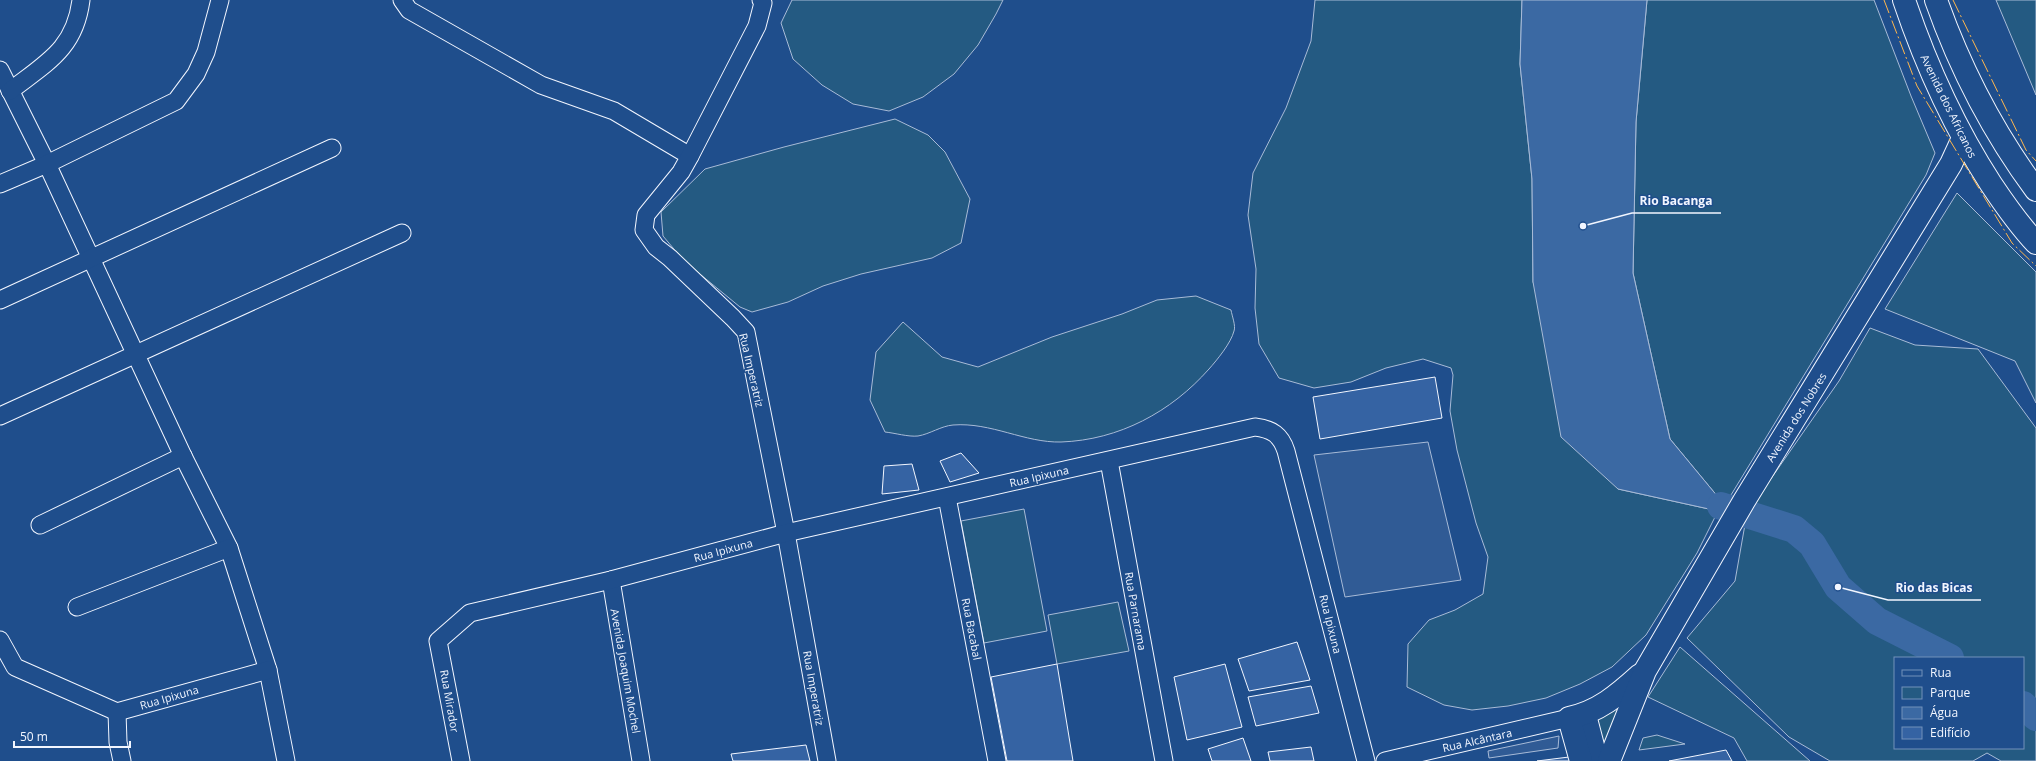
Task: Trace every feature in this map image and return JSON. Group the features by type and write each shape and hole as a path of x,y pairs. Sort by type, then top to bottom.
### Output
{"main road":[{"name":"Avenida dos Africanos","path":"1904,0 1922,51 1963,138 2018,222 2036,243"},
{"path":"1936,0 1948,34 1983,106 2002,140 2036,190"},
{"name":"Avenida dos Nobres","path":"1609,761 1645,671 1744,501 1951,164 1963,138"},
{"path":"1951,164 1966,159 1976,160"},
{"name":"Avenida dos Nobres","path":"1577,716 1617,696 1645,671"},
{"path":"1577,716 1581,761"},
{"path":"1577,716 1597,761"}],"street":[{"path":"10,91 51,60 66,43 77,25 81,0"},
{"path":"0,184 47,164 176,101 196,74 206,52 220,0"},
{"path":"402,0 409,10 541,85 614,111 690,156"},
{"name":"Rua Imperatriz","path":"761,0 763,3 757,26 681,172 646,215 644,230 656,247 670,258 746,332 786,533 828,761"},
{"path":"0,70 47,164 183,456 229,548 268,670 286,761"},
{"path":"0,300 92,260 332,148"},
{"path":"0,416 402,232"},
{"name":"Rua Ipixuna","path":"438,641 470,613 611,580 786,533 1255,427 1267,429 1276,434 1282,440 1366,761"},
{"path":"40,525 183,456"},
{"name":"Rua Parnarama","path":"1109,461 1164,761"},
{"name":"Rua Bacabal","path":"947,497 997,761"},
{"path":"77,607 229,548"},
{"name":"Avenida Joaquim Mochel","path":"611,580 641,761"},
{"path":"0,640 15,667 117,712 118,742 122,761"},
{"name":"Rua Mirador","path":"438,641 461,761"},
{"name":"Rua Ipixuna","path":"117,712 268,670"},
{"name":"Rua Alcântara","path":"1386,761 1577,716"}],"green space":[{"path":"792,0 1003,0 978,45 954,74 923,97 889,111 853,104 822,85 793,59 781,23"},
{"path":"1315,0 1522,0 1520,64 1532,179 1533,282 1618,489 1718,511 1697,553 1646,635 1612,667 1580,684 1546,698 1508,706 1472,710 1444,705 1407,687 1408,644 1429,620 1455,610 1483,594 1488,557 1476,523 1457,450 1450,411 1453,375 1451,368 1423,359 1386,368 1351,382 1314,388 1279,378 1259,344 1255,308 1256,269 1248,215 1253,173 1286,108 1311,41"},
{"path":"1647,0 1874,0 1935,153 1926,175 1731,495 1723,503 1670,439 1633,273 1636,122"},
{"path":"1996,0 2036,0 2036,95"},
{"path":"895,119 928,135 945,152 970,199 961,243 932,258 861,274 823,286 788,302 752,312 740,307 684,261 663,236 661,212 705,169"},
{"path":"1957,193 2036,272 2036,403 2015,361 1885,309"},
{"path":"1196,296 1231,310 1234,329 1227,346 1209,369 1178,398 1142,421 1103,436 1061,442 1048,441 994,429 967,425 953,425 918,436 885,432 870,400 876,352 903,322 942,357 978,367 1052,337 1122,314 1157,300"},
{"path":"1870,328 1915,345 1978,349 2036,428 2036,761 2001,761 1987,753 1973,761 1830,761 1789,737 1687,638 1735,581 1747,513 1839,381"},
{"path":"1024,509 1047,631 984,643 961,521"},
{"path":"1118,602 1129,651 1057,664 1048,615"},
{"path":"1680,647 1810,761 1747,761 1734,738 1648,697"},
{"path":"1627,696 1608,761 1593,717"},
{"path":"1657,735 1685,744 1639,750 1643,738"}],"shaded area":[{"path":"1428,442 1461,580 1345,597 1314,455"},
{"path":"1559,736 1558,748 1489,758 1488,751"}],"water":[{"path":"1522,0 1647,0 1636,122 1633,273 1670,439 1723,503 1718,511 1618,489 1561,437 1533,282 1532,179 1520,64"}],"building":[{"path":"1435,377 1442,418 1320,439 1313,397"},
{"path":"961,453 979,473 950,482 940,461"},
{"path":"912,464 919,490 882,494 884,466"},
{"path":"1297,642 1310,680 1249,691 1238,659"},
{"path":"1057,664 1073,761 1007,761 991,677"},
{"path":"1225,664 1242,727 1187,740 1174,677"},
{"path":"1311,686 1319,713 1256,726 1248,697"},
{"path":"1243,738 1251,761 1212,761 1208,749"},
{"path":"806,745 810,761 733,761 731,754"},
{"path":"1311,747 1314,761 1270,761 1268,752"},
{"path":"1726,750 1732,761 1669,761"},
{"path":"1569,757 1570,761 1537,761"}],"waterway":[{"path":"1721,506 1794,529 1812,544 1838,587 1877,621 1948,657"},
{"path":"2024,706 2036,717"}],"power":[{"path":"1884,0 1917,86 2012,243 2036,266"},
{"path":"1953,0 2026,150 2036,161"}],"place":[{"name":"Rio Bacanga","path":"1583,226"},
{"name":"Rio das Bicas","path":"1838,587"}]}
